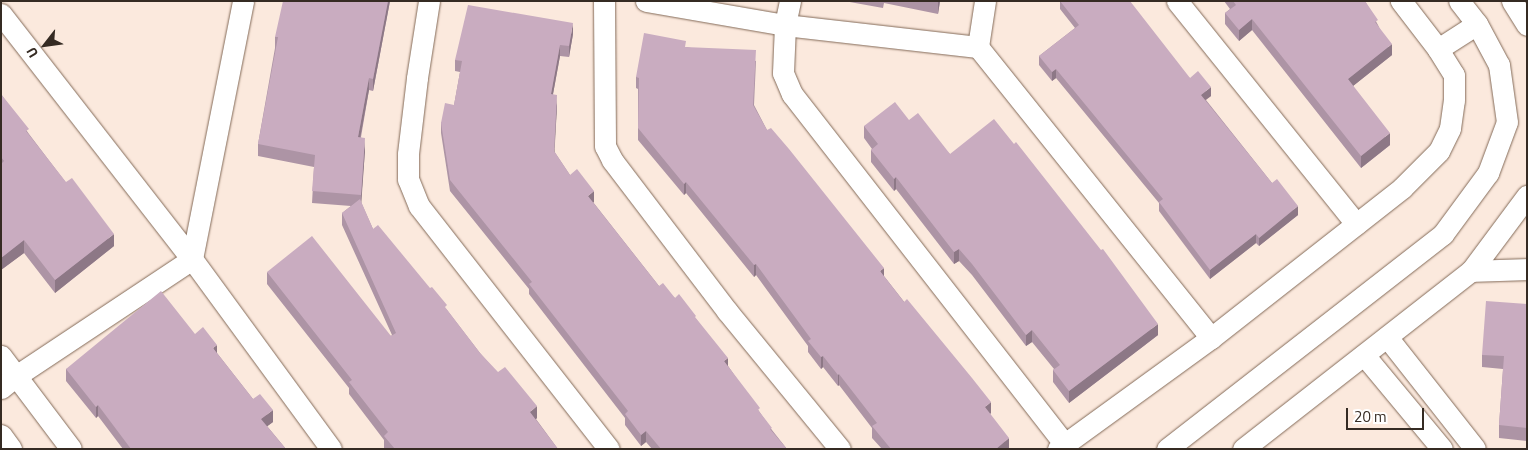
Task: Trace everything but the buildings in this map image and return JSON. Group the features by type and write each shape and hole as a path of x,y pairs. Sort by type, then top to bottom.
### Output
{"street":[{"path":"9,382 192,259 242,1"},
{"path":"429,1 408,154 408,179 419,206 609,449"},
{"path":"604,1 605,146 612,160 727,311 840,449"},
{"path":"646,1 785,25 978,47 1211,338"},
{"path":"790,1 785,25 783,72 792,94 1060,446 1211,338 1402,188 1439,151 1450,128 1454,100 1454,75 1438,48 1401,1"},
{"path":"978,47 985,1"},
{"path":"1177,1 1356,224"},
{"path":"1167,449 1443,234 1488,173 1507,122 1499,65 1477,24 1459,1"},
{"path":"1512,1 1527,25"},
{"path":"1,14 192,259 331,449"},
{"path":"1438,48 1477,24"},
{"path":"1243,449 1471,272 1527,196"},
{"path":"1471,272 1527,269"},
{"path":"1387,337 1475,449"},
{"path":"1364,355 1442,449"},
{"path":"1,356 9,382 71,449"},
{"path":"1,435 12,449"}]}
